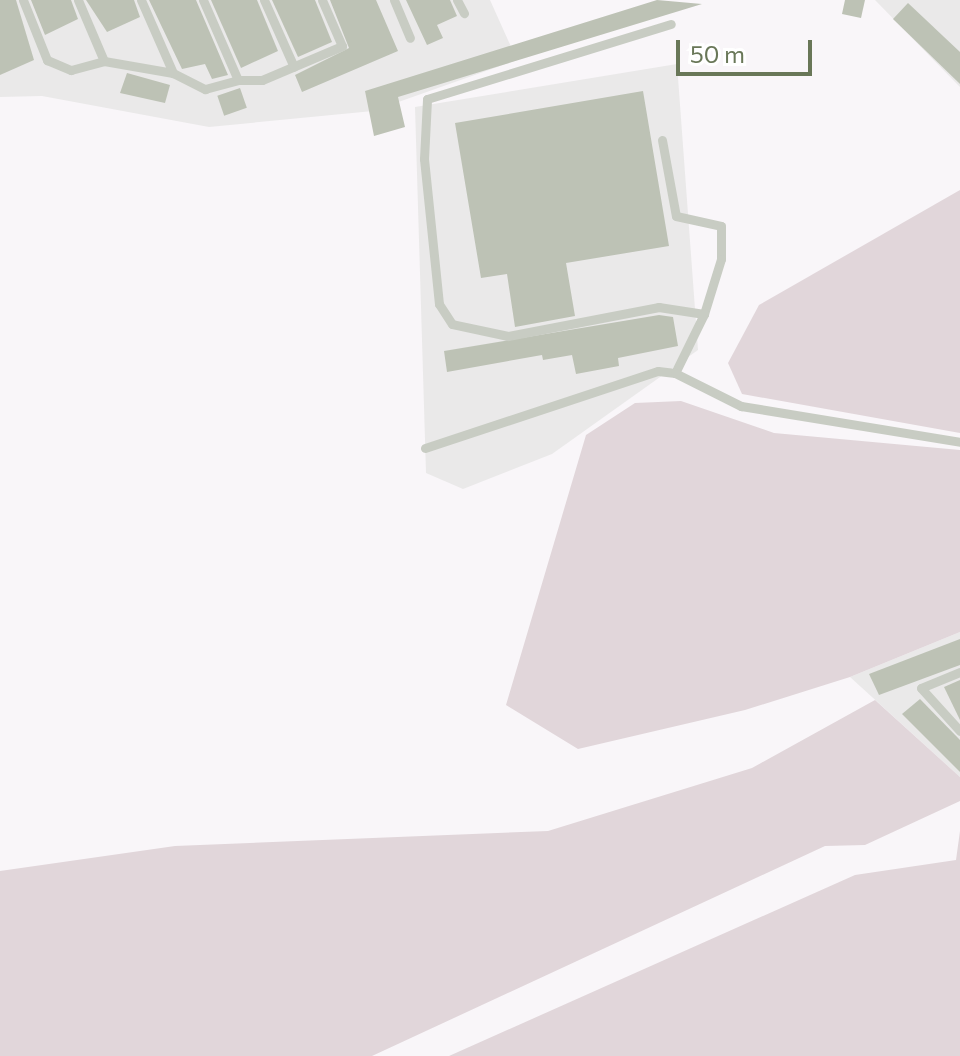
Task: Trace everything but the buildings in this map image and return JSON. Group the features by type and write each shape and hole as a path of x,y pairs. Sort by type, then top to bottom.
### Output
{"lane":[{"path":"23,0 47,60 71,70 104,61 173,73 205,89 238,80 262,80 342,46 322,0"},
{"path":"78,0 104,61"},
{"path":"141,0 173,73"},
{"path":"203,0 238,80"},
{"path":"264,0 294,67"},
{"path":"394,0 410,38"},
{"path":"457,0 464,13"},
{"path":"671,24 427,99 424,159 439,304 452,324 508,336 659,307 704,314"},
{"path":"662,140 676,216 721,226 721,259 704,314 675,373"},
{"path":"425,448 644,375 675,373 741,406 960,442"},
{"path":"960,672 921,688 960,731"}],"shaded area":[{"path":"0,0 490,0 517,60 373,111 209,127 42,96 0,97"},
{"path":"875,0 960,0 960,87 958,85"},
{"path":"677,64 698,350 552,454 463,489 426,473 415,107"},
{"path":"960,190 960,433 742,394 728,363 759,305"},
{"path":"681,401 774,433 960,450 960,632 850,677 745,710 578,749 506,705 586,435 635,403"},
{"path":"960,632 960,777 850,677"},
{"path":"875,700 960,777 960,801 865,845 825,846 372,1056 0,1056 0,871 175,846 548,831 752,768"},
{"path":"960,831 960,1056 449,1056 855,875 956,860"}]}
